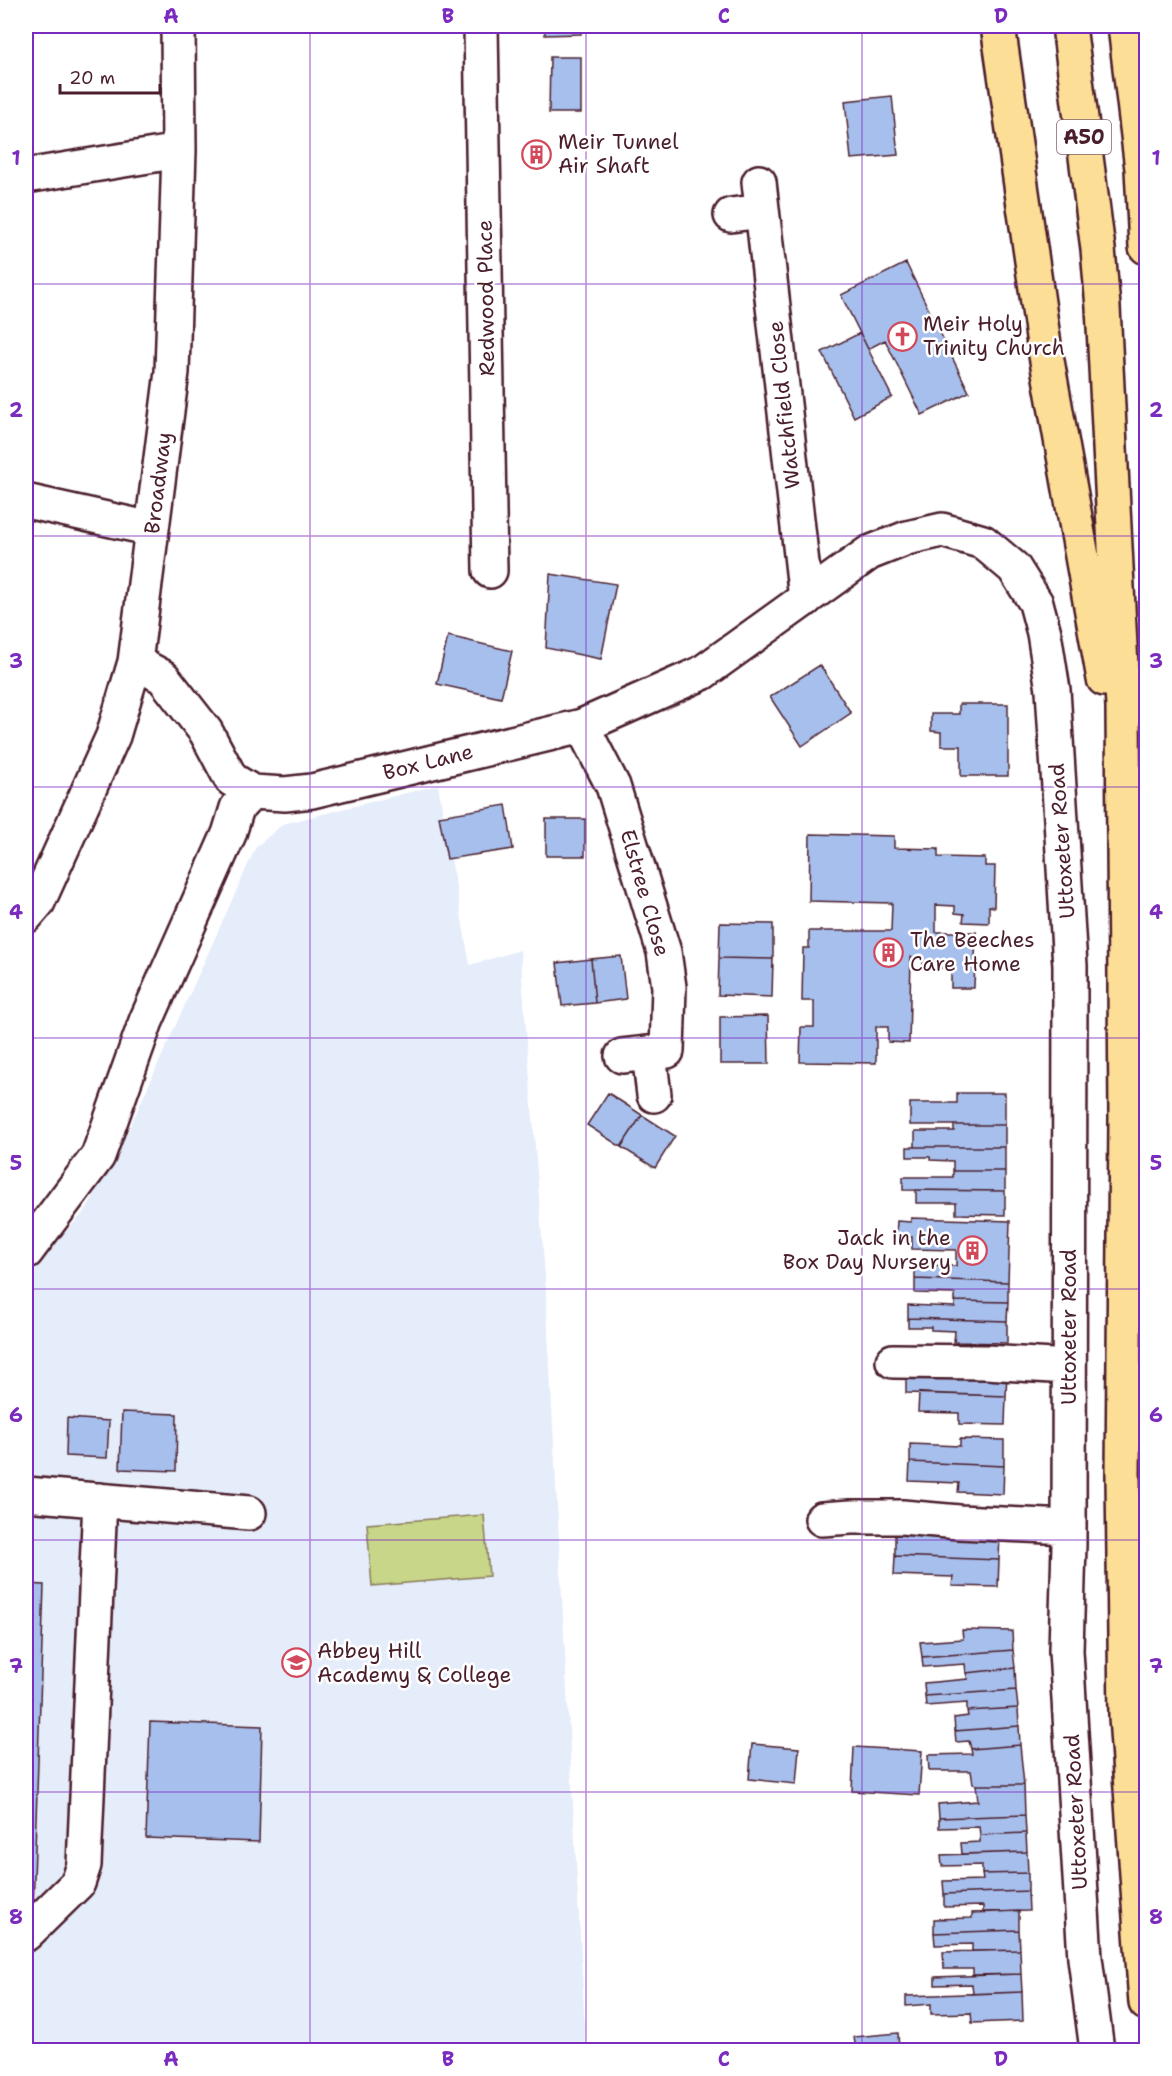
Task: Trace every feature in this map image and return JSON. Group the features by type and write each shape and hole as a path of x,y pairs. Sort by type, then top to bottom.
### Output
{"highway":[{"path":"998,26 1044,344 1122,782"},
{"name":"A50","path":"1069,26 1098,249 1123,707 1126,1118 1123,1383 1126,1718 1146,2003"},
{"name":"A50","path":"1125,26 1142,169 1146,247"}],"street":[{"name":"Broadway","path":"30,904 113,736 135,662 171,372 179,151 178,26"},
{"name":"Redwood Place","path":"481,26 490,571"},
{"path":"26,176 179,151"},
{"name":"Watchfield Close","path":"751,203 806,598"},
{"path":"26,501 152,529"},
{"name":"Box Lane","path":"252,792 285,794 312,791 582,726 702,673 869,554 907,538 942,531 983,542 1014,568 1036,603"},
{"name":"Uttoxeter Road","path":"1036,603 1044,633 1053,690 1070,966 1070,1527 1066,1651 1085,1958 1097,2050"},
{"path":"26,1252 98,1156 146,1021 229,834 237,808 252,792 231,779 206,732 163,677 135,662"},
{"name":"Elstree Close","path":"582,726 613,786 664,952 669,987 668,1051 636,1054 654,1095"},
{"path":"893,1361 986,1362 1069,1367"},
{"path":"26,1494 249,1513"},
{"path":"26,1934 78,1883 84,1865 100,1500"},
{"path":"822,1519 902,1517 1070,1527"}],"shaded area":[{"name":"Abbey Hill Academy & College","path":"438,785 470,965 520,950 545,1276 586,2050 26,2050 26,1274 86,1210 128,1131 256,847 283,824"}],"green space":[{"path":"484,1515 489,1576 372,1586 367,1524"}],"building":[{"path":"545,26 581,26 581,34 545,35"},
{"path":"550,57 581,57 581,113 549,113"},
{"path":"892,96 898,155 851,159 845,101"},
{"name":"Meir Tunnel Air Shaft","path":"537,145 544,148 547,155 544,162 537,165 530,162 527,155 530,148"},
{"name":"Meir Holy Trinity Church","path":"906,263 969,392 922,415 885,340 868,349 841,295"},
{"path":"860,333 892,397 854,417 822,352"},
{"path":"550,574 616,584 601,659 546,648"},
{"path":"448,636 512,651 501,698 437,684"},
{"path":"820,665 851,713 802,746 770,697"},
{"path":"959,704 1008,704 1008,776 961,776 961,746 941,746 941,732 931,731 931,714 959,714"},
{"path":"506,805 513,849 447,859 439,816"},
{"path":"546,819 585,819 585,856 546,856"},
{"name":"The Beeches Care Home","path":"810,834 894,836 894,848 938,849 938,857 985,858 985,866 995,866 994,907 989,906 989,923 963,922 964,914 955,913 955,906 936,905 936,932 976,932 974,988 951,988 951,968 923,968 923,958 911,957 909,1043 888,1042 888,1027 876,1027 876,1063 800,1062 801,1027 814,1027 814,1001 802,1001 803,948 809,948 809,931 891,931 892,903 809,901"},
{"path":"720,923 773,924 773,959 719,958"},
{"path":"621,956 626,999 595,1003 591,959"},
{"path":"719,958 773,959 772,997 718,995"},
{"path":"591,959 595,1003 562,1006 557,963"},
{"path":"768,1016 769,1064 720,1064 720,1017"},
{"path":"608,1093 642,1115 621,1147 587,1125"},
{"path":"957,1093 1005,1093 1005,1125 910,1125 910,1103 957,1103"},
{"path":"642,1115 675,1136 655,1168 621,1147"},
{"path":"954,1125 1005,1125 1005,1147 915,1147 915,1131 954,1131"},
{"path":"907,1147 1005,1147 1005,1171 953,1171 953,1161 930,1160 930,1157 907,1157"},
{"path":"953,1171 1005,1171 1005,1191 903,1190 903,1177 953,1177"},
{"path":"916,1190 1005,1191 1005,1215 956,1214 956,1203 916,1203"},
{"name":"Jack in the Box Day Nursery","path":"911,1218 1010,1221 1008,1282 915,1279 915,1265 956,1266 956,1250 912,1249 912,1237 896,1237 897,1221 911,1222"},
{"path":"915,1279 1008,1282 1008,1302 955,1301 955,1294 915,1293"},
{"path":"955,1301 1008,1302 1007,1321 908,1318 908,1305 955,1307"},
{"path":"908,1318 1007,1321 1007,1343 954,1342 955,1331 931,1330 931,1327 908,1327"},
{"path":"1007,1369 1006,1396 906,1393 906,1375"},
{"path":"919,1393 1006,1396 1005,1425 959,1424 959,1413 918,1412"},
{"path":"122,1412 177,1414 176,1471 120,1469"},
{"path":"67,1418 109,1421 107,1458 66,1456"},
{"path":"960,1439 1004,1440 1004,1466 910,1462 910,1444 960,1446"},
{"path":"910,1462 1004,1466 1003,1494 958,1492 959,1483 909,1481"},
{"path":"895,1529 1000,1532 999,1560 895,1556"},
{"path":"895,1556 999,1560 998,1587 952,1586 953,1577 894,1575"},
{"path":"26,1584 44,1585 33,1909 26,1909"},
{"path":"962,1630 1012,1631 1013,1650 922,1657 920,1642 963,1639"},
{"path":"1013,1650 1015,1668 966,1673 965,1664 923,1667 922,1657"},
{"path":"1015,1668 1016,1690 925,1696 924,1683 968,1679 966,1673"},
{"path":"1016,1690 1018,1708 967,1711 967,1703 926,1706 925,1696"},
{"path":"1018,1708 1019,1726 955,1731 954,1718 968,1716 967,1711"},
{"path":"150,1722 262,1726 259,1842 146,1838"},
{"path":"1019,1726 1020,1745 971,1749 969,1741 956,1742 955,1731"},
{"path":"752,1744 799,1748 796,1784 749,1779"},
{"path":"1020,1745 1024,1785 976,1785 973,1784 971,1771 929,1771 928,1755 972,1754 971,1749"},
{"path":"854,1747 922,1751 919,1795 852,1791"},
{"path":"976,1785 1024,1785 1025,1815 939,1818 938,1804 978,1801"},
{"path":"1025,1815 1026,1833 980,1835 979,1827 939,1828 939,1818"},
{"path":"1026,1833 1027,1852 962,1854 961,1843 980,1842 980,1835"},
{"path":"1027,1852 1028,1873 982,1874 982,1865 942,1866 941,1855"},
{"path":"1028,1873 1028,1891 944,1894 943,1881 983,1880 982,1874"},
{"path":"1028,1891 1029,1911 983,1912 983,1906 944,1907 944,1894"},
{"path":"1019,1911 1019,1930 934,1933 934,1919 972,1918 972,1913"},
{"path":"1019,1930 1020,1950 972,1951 972,1944 935,1945 934,1933"},
{"path":"1020,1950 1021,1974 973,1975 973,1969 944,1969 943,1952"},
{"path":"1021,1974 1022,1992 973,1994 972,1984 935,1985 935,1977"},
{"path":"1022,1992 1023,2021 972,2023 971,2013 931,2014 931,2004 906,2006 906,1996"},
{"path":"898,2033 899,2050 856,2050 854,2037"}],"place":[{"name":"Meir Tunnel Air Shaft","path":"537,154"},
{"name":"Meir Holy Trinity Church","path":"902,336"},
{"name":"The Beeches Care Home","path":"889,952"},
{"name":"Jack in the Box Day Nursery","path":"972,1250"},
{"name":"Abbey Hill Academy & College","path":"296,1663"}]}
